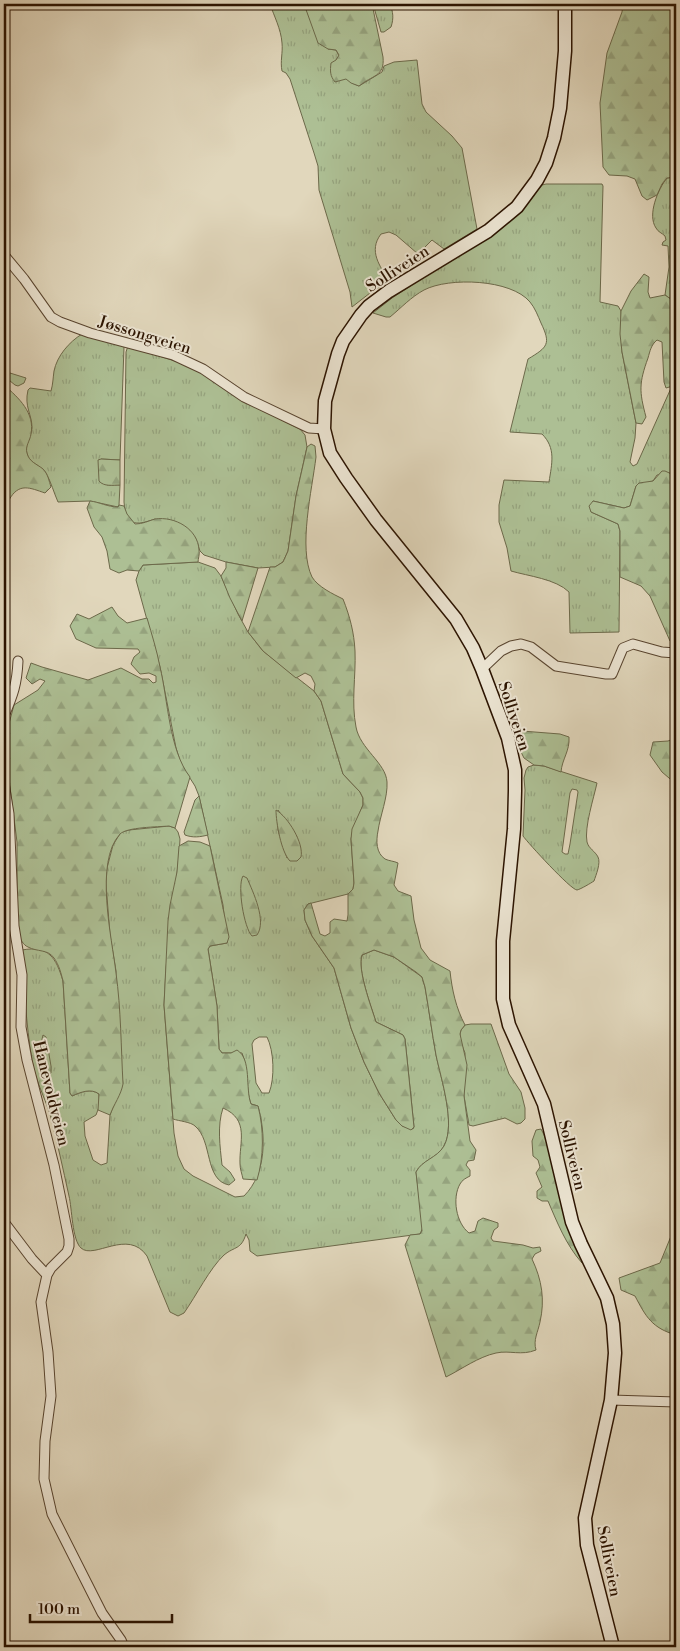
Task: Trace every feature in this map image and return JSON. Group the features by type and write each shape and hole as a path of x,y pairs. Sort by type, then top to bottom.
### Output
{"street":[{"name":"Solliveien","path":"565,4 565,51 560,108 554,138 546,163 537,180 517,207 494,227 389,291 369,306 361,315 346,336 338,354 326,401 324,430 330,453 346,478 376,520 456,619 473,648 508,738 515,770 514,829 503,941 503,999 509,1025 544,1104 572,1222 607,1298 613,1324 615,1353 610,1400 585,1518 587,1545 613,1647"},
{"name":"Jøssongveien","path":"4,255 51,317 60,322 90,333 173,355 203,369 244,398 309,428 324,430"},
{"name":"Solliveien","path":"482,669 501,651 521,644 531,647 548,662 556,666 606,674 612,674 614,671 623,648 633,644 662,652 676,653"},
{"path":"4,716 14,692 18,661"},
{"name":"Hanevoldveien","path":"4,784 8,814 7,848 14,926 22,976 22,1027 27,1060 54,1165 69,1238 67,1252 51,1268 41,1302 48,1352 51,1396 44,1479 52,1514 98,1605 124,1647"},
{"path":"4,1222 32,1259 48,1275"},
{"path":"610,1400 676,1402"}],"green space":[{"path":"270,4 304,4 311,21 328,49 336,50 339,56 336,60 344,76 350,82 359,86 382,72 384,66 394,62 417,60 422,104 426,112 462,148 477,229 444,249 432,240 418,254 396,235 389,232 381,234 377,240 375,252 379,264 389,281 352,307 350,292 319,190 318,166 290,79 282,71 281,38"},
{"path":"304,4 372,4 383,57 380,72 359,86 346,79 335,82 332,78 331,63 339,55 336,50 328,49 318,43"},
{"path":"373,4 390,4 393,15 392,24 384,32 381,32"},
{"path":"623,4 676,4 676,177 667,178 657,195 647,200 642,196 635,179 627,176 609,175 603,167 600,103 607,53 622,12"},
{"path":"676,177 676,310 675,302 665,295 669,267 668,246 662,245 666,240 665,236 657,229 654,223 653,209 657,195 667,178"},
{"path":"602,184 603,186 600,302 618,306 621,311 622,352 636,423 630,462 633,466 637,464 676,377 676,476 672,474 657,475 653,481 636,486 630,506 624,508 593,501 591,512 618,524 620,531 619,632 570,633 569,592 557,584 542,578 511,571 507,548 499,522 499,505 504,480 549,482 552,462 551,450 542,434 510,432 528,359 544,348 547,340 530,302 521,294 495,285 479,282 448,283 424,290 410,299 390,317 373,313 392,298 506,224 524,207 542,185"},
{"path":"644,274 649,277 648,292 650,298 665,295 675,302 676,377 673,386 666,388 662,342 657,340 651,348 642,381 641,393 646,417 642,424 636,423 620,334 621,311 631,291"},
{"path":"82,334 123,345 124,347 120,460 101,459 107,485 120,485 118,507 90,501 58,502 46,473 28,457 26,451 32,428 27,401 28,390 30,388 51,391 58,360 68,345"},
{"path":"128,346 181,363 203,374 247,403 300,429 305,435 307,447 296,496 288,551 283,562 275,567 258,568 226,562 204,555 200,551 195,537 155,519 142,523 129,520 124,502 126,352"},
{"path":"4,368 10,373 26,378 24,383 18,386 15,385 4,376"},
{"path":"4,385 25,406 31,419 32,426 27,453 31,461 45,471 51,487 45,493 25,488 17,491 8,502 4,515"},
{"path":"311,444 315,446 316,457 307,518 306,551 308,565 312,577 326,590 343,599 348,612 355,651 354,708 356,727 362,742 386,775 387,782 377,835 378,850 385,859 398,863 394,885 398,891 411,896 414,920 421,948 430,960 450,971 455,999 465,1025 460,1034 467,1065 464,1096 470,1141 476,1150 474,1160 468,1161 466,1165 470,1170 470,1176 462,1181 456,1196 458,1217 469,1233 475,1231 478,1221 483,1218 498,1223 498,1227 494,1230 491,1238 493,1241 533,1248 540,1247 541,1251 535,1254 532,1259 540,1282 542,1298 542,1314 535,1339 536,1350 525,1353 501,1352 489,1355 446,1377 405,1245 410,1235 420,1234 422,1231 416,1172 444,1146 449,1126 425,987 422,977 394,957 374,950 362,955 361,969 376,1022 403,1035 405,1039 414,1127 411,1130 402,1126 396,1120 379,1093 364,1062 351,1028 334,968 312,936 305,920 304,910 311,903 320,934 325,936 330,933 330,922 334,919 347,921 348,894 353,889 354,883 352,829 363,805 363,798 360,792 343,774 321,701 314,691 315,684 311,676 305,673 296,678 263,651 248,632 270,567 275,567 283,562 288,551 296,496 307,447"},
{"path":"98,460 120,460 120,485 106,485 99,481"},
{"path":"662,471 676,476 676,645 670,641 650,596 641,586 620,577 620,531 618,524 591,512 589,506 593,501 624,508 630,506 636,486 639,483 653,481"},
{"path":"90,501 114,507 124,506 127,514 135,524 155,519 177,522 190,530 195,536 198,543 198,562 143,565 139,571 127,570 119,573 110,569 102,537 94,527 87,508"},
{"path":"198,562 215,568 221,576 248,632 263,651 314,691 321,701 343,774 360,792 363,798 363,805 351,839 353,889 348,894 308,904 304,910 305,920 312,936 334,968 351,1028 364,1062 379,1093 396,1120 402,1126 413,1129 405,1039 403,1035 376,1022 361,969 362,955 374,950 394,957 422,977 444,1089 449,1126 444,1146 416,1172 423,1227 420,1234 257,1256 250,1251 249,1240 246,1234 240,1245 224,1255 219,1261 184,1313 178,1316 170,1312 147,1256 139,1248 121,1244 87,1251 78,1244 53,1124 35,1074 32,1060 22,950 39,950 50,955 60,973 63,981 70,1093 72,1096 89,1091 99,1094 99,1107 96,1115 84,1122 85,1136 93,1160 101,1165 107,1163 110,1115 114,1104 116,971 110,935 106,884 107,868 113,845 121,832 169,826 175,828 180,839 179,856 166,968 164,1005 174,1133 178,1156 184,1169 193,1176 235,1197 244,1196 252,1187 261,1165 263,1141 261,1117 258,1106 251,1104 249,1098 246,1066 242,1053 222,1053 219,1049 217,1006 208,949 210,946 227,943 223,905 199,796 181,764 176,748 160,667 136,580 143,565","holes":["278,810 297,837 287,858 278,830","259,1037 267,1037 271,1050 273,1072 269,1093 262,1093 256,1083 252,1044"]},
{"path":"226,562 258,568 242,621 221,576 226,568"},
{"path":"112,607 118,616 127,623 147,618 159,661 173,739 183,766 190,777 175,828 169,826 151,827 129,830 120,834 112,847 108,863 106,881 107,901 119,1000 123,1084 110,1115 98,1110 99,1094 96,1092 86,1091 72,1096 70,1093 63,981 60,969 52,955 31,949 17,935 17,842 9,779 7,731 14,705 38,690 45,681 40,679 32,684 26,678 31,663 88,680 121,668 142,679 149,679 153,683 156,682 156,676 149,673 140,674 131,664 134,657 140,652 138,649 96,648 76,639 70,626 77,614 89,619"},
{"path":"522,731 560,734 569,737 561,772 544,766 534,765 524,758 521,752"},
{"path":"676,738 676,784 662,772 650,755 653,742 668,741"},
{"path":"534,765 544,766 597,783 586,836 588,844 598,857 599,866 594,881 577,890 559,875 523,836 524,778 528,767","holes":["572,789 577,790 570,844 568,854 565,854 562,852 570,793"]},
{"path":"199,796 208,835 188,836 184,832 195,800"},
{"path":"276,810 290,824 298,838 301,857 297,861 290,861 284,851 278,829"},
{"path":"188,841 200,842 210,846 229,937 227,943 210,946 208,949 217,1006 219,1049 222,1053 231,1053 237,1050 242,1054 245,1060 249,1097 251,1104 258,1106 261,1124 262,1153 257,1180 243,1179 240,1166 240,1125 231,1113 223,1108 220,1129 222,1165 235,1180 229,1185 221,1182 216,1176 201,1133 193,1125 173,1119 164,1005 168,921 177,872 179,846"},
{"path":"243,876 247,878 260,915 260,929 257,935 252,936 246,925 242,907 241,881"},
{"path":"491,1024 509,1074 521,1092 525,1108 525,1119 521,1123 517,1124 505,1118 473,1126 469,1125 464,1096 465,1053 460,1034 465,1025"},
{"path":"43,1035 46,1037 51,1066 51,1073 49,1075 42,1071 40,1062 40,1048"},
{"path":"541,1129 559,1191 578,1241 582,1263 558,1225 548,1201 542,1201 537,1198 537,1191 542,1187 536,1173 540,1167 538,1160 533,1156 532,1141 536,1130"},
{"path":"676,1224 676,1335 661,1329 651,1321 635,1296 621,1290 619,1278 660,1263"}]}
